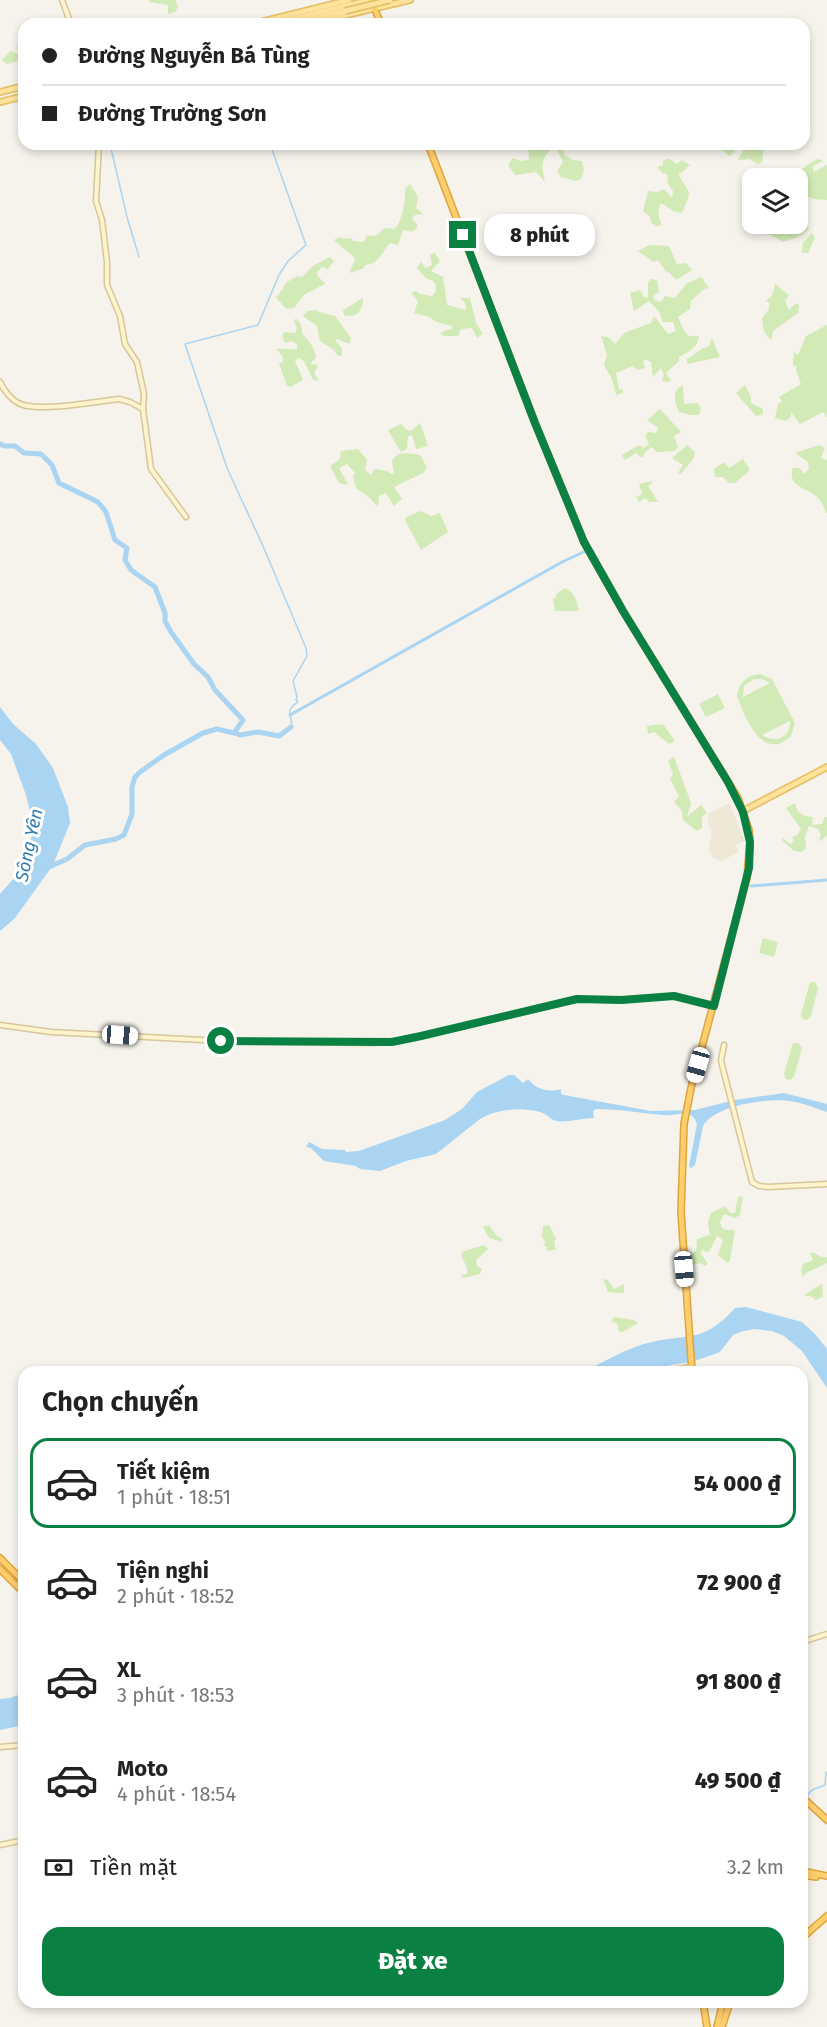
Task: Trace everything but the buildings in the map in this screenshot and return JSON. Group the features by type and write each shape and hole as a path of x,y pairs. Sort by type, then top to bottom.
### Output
{"highway":[{"path":"370,0 379,18"},
{"path":"430,150 535,423 584,542 623,611 728,782 749,830 750,851 741,905 687,1104 684,1124 681,1212 691,1366"},
{"path":"0,1558 18,1576"},
{"path":"0,1569 18,1587"},
{"path":"808,1802 827,1820"},
{"path":"808,1874 827,1878"},
{"path":"808,1933 827,1916"},
{"path":"704,2008 706,2027"},
{"path":"717,2027 722,2008"},
{"path":"723,2025 728,2008"}],"main road":[{"path":"276,18 349,0"},
{"path":"310,18 370,0"},
{"path":"298,18 390,0"},
{"path":"333,18 410,0"},
{"path":"0,92 18,88"},
{"path":"0,102 18,98"},
{"path":"743,812 827,767"}],"street":[{"path":"62,0 69,18"},
{"path":"99,150 96,201 102,220 107,285 120,316 125,344 137,362 144,394 143,409 151,469 186,517"},
{"path":"0,382 12,398 26,406 119,399 143,409"},
{"path":"0,1025 51,1032 221,1041 362,1043 401,1040 577,999 622,1000 674,996 714,1006"},
{"path":"724,1045 721,1061 748,1174 753,1184 768,1187 827,1184"},
{"path":"808,1640 827,1634"},
{"path":"0,1747 18,1746"},
{"path":"0,1845 18,1841"}],"shaded area":[{"path":"729,803 745,841 736,845 739,852 722,861 713,858 709,850 712,832 707,819 709,813"}],"green space":[{"path":"149,0 175,0 178,7 175,12 168,14 168,5"},
{"path":"10,51 18,54 18,61 7,64 2,60"},
{"path":"528,150 550,150 543,164 545,182 536,172 515,175 508,165 513,158 521,161 529,160"},
{"path":"557,150 563,150 565,155 573,160 582,161 584,170 581,179 576,181 561,177 557,171 563,162"},
{"path":"722,150 736,150 730,156"},
{"path":"743,150 764,150 762,162 758,164 749,159 738,160"},
{"path":"669,159 677,164 682,160 690,165 681,173 679,172 689,195 682,213 673,211 661,203 659,214 662,225 657,226 651,223 650,216 643,212 648,191 658,192 664,189 672,198 673,191 668,184 667,174 657,167 663,165 663,160"},
{"path":"818,159 823,161 813,166 813,172 827,165 827,200 808,197 808,168 804,168"},
{"path":"410,184 418,197 416,208 423,214 412,218 418,226 412,231 403,230 398,245 390,243 374,263 350,273 355,258 334,240 339,237 364,242 367,235 377,235 384,228 395,229 403,210 405,189"},
{"path":"812,233 815,238 808,253 802,253 803,243"},
{"path":"763,234 802,234 783,242 771,235"},
{"path":"649,245 669,246 677,264 686,263 692,270 676,280 669,272 667,273 658,260 653,262 638,251"},
{"path":"435,253 440,261 431,271 443,277 447,305 466,310 465,303 460,298 470,298 476,323 483,334 477,338 472,328 461,329 458,336 444,336 440,334 452,329 452,326 414,313 418,301 411,293 415,291 432,296 436,291 436,285 432,280 427,279 417,268 421,262 426,268 432,265 430,254"},
{"path":"330,257 334,261 328,269 322,267 317,272 325,284 305,294 294,308 287,309 276,298 287,282 297,276 302,277 313,266"},
{"path":"701,277 709,288 704,289 691,301 690,309 678,317 684,331 689,336 699,336 698,340 692,349 679,357 679,361 666,373 671,380 662,381 664,375 661,368 653,377 651,362 645,359 643,362 645,368 638,370 632,366 616,373 619,389 623,390 623,393 616,395 612,379 604,365 607,355 601,336 608,337 615,344 624,333 651,323 654,316 668,334 676,331 673,322 663,322 659,312 649,301 634,311 630,293 640,290 644,297 648,298 648,283 651,279 657,280 659,292 653,296 655,300 661,302 665,296 675,298 686,284"},
{"path":"775,284 789,295 785,301 789,310 796,303 799,305 798,313 773,331 771,341 764,331 762,318 769,309 769,303 766,301 772,296"},
{"path":"363,298 362,306 356,314 344,315 343,310"},
{"path":"315,310 335,316 351,338 349,344 335,340 342,349 342,356 338,356 334,350 320,341 317,326 303,316 307,311"},
{"path":"296,318 301,325 303,335 310,342 314,351 316,357 310,364 318,365 314,373 319,381 313,380 304,361 299,358 295,361 303,380 290,387 287,386 279,363 283,362 283,357 276,349 297,349 293,341 285,343 282,336 284,332 295,333"},
{"path":"827,325 827,418 823,412 800,424 791,412 791,417 786,421 775,418 778,404 782,401 779,397 801,384 797,367 793,365 794,352 798,355 806,336"},
{"path":"712,338 720,357 688,364 686,359 709,346"},
{"path":"745,385 751,397 751,403 763,409 763,414 756,416 736,393"},
{"path":"683,386 684,404 698,403 701,408 699,415 679,412 675,395"},
{"path":"660,409 681,432 674,436 678,447 675,451 656,452 652,447 645,452 642,458 636,453 625,460 622,455 639,445 644,448 649,444 645,436 648,432 656,433 658,428 647,420"},
{"path":"420,423 428,446 416,449 412,435 408,436 407,449 401,452 388,430 401,424 411,431"},
{"path":"687,445 695,452 694,458 681,474 678,473 683,465 672,458"},
{"path":"819,445 825,448 821,458 827,460 827,514 820,500 796,484 792,475 793,468 799,468 805,474 809,468 808,462 795,453"},
{"path":"358,449 367,460 365,470 371,475 375,469 388,471 390,474 394,473 392,462 394,458 405,453 421,456 427,468 423,473 394,487 402,499 394,506 386,493 379,496 378,507 356,488 353,476 355,473 347,464 339,468 348,485 339,483 330,466 340,459 341,451"},
{"path":"743,459 750,470 735,483 729,483 723,477 715,477 714,469 724,462 729,468"},
{"path":"652,481 648,486 658,502 649,502 645,498 639,502 636,497 642,494 639,484"},
{"path":"421,511 431,516 440,513 448,532 421,550 405,520 406,517"},
{"path":"565,588 575,598 579,611 555,611 553,598 556,598 556,594"},
{"path":"760,674 772,679 795,723 791,736 781,743 772,744 756,734 737,696 741,684 747,678","holes":["754,679 762,679 770,683 743,697 744,686","790,721 790,727 785,735 777,739 762,735"]},
{"path":"718,694 725,708 706,717 699,704"},
{"path":"663,724 675,741 669,744 654,732 648,734 647,726"},
{"path":"674,757 691,803 687,817 701,805 707,813 702,817 702,828 697,831 683,820 682,811 674,802 679,796 670,779 673,774 668,761"},
{"path":"795,803 798,812 813,817 812,825 822,824 827,817 827,835 821,841 819,840 821,834 818,829 809,826 805,837 806,848 802,852 794,851 781,839 783,838 790,844 794,842 792,837 797,835 801,829 786,808"},
{"path":"763,938 778,942 774,957 759,953"},
{"path":"810,982 815,982 818,988 811,1016 807,1020 802,1019 801,1014"},
{"path":"793,1043 799,1043 802,1048 794,1077 790,1080 786,1079 784,1074"},
{"path":"743,1196 740,1215 735,1218 724,1214 720,1222 722,1228 735,1230 730,1261 728,1263 718,1255 723,1240 717,1236 709,1252 702,1250 701,1254 708,1264 705,1266 700,1263 690,1266 686,1262 688,1255 696,1251 697,1239 710,1235 708,1223 711,1213 725,1206 730,1213 735,1213 738,1197"},
{"path":"489,1225 502,1239 502,1242 489,1238 483,1227"},
{"path":"549,1225 556,1239 554,1242 556,1249 549,1251 546,1249 547,1246 542,1245 546,1243 542,1237 543,1226"},
{"path":"484,1245 488,1249 476,1260 477,1266 482,1269 480,1274 463,1278 461,1275 467,1274 467,1268 461,1255 464,1251"},
{"path":"812,1252 827,1257 827,1263 806,1273 803,1277 801,1270 803,1264 813,1260 810,1254"},
{"path":"603,1279 608,1280 614,1289 624,1284 624,1293 608,1292"},
{"path":"822,1284 823,1297 815,1300 813,1297 804,1295"},
{"path":"614,1317 634,1320 638,1323 623,1332 618,1331 618,1324 611,1321"}],"water":[{"name":"Sông Yên","path":"0,707 13,724 36,744 53,768 68,807 70,823 53,865 15,918 0,931 0,894 17,875 32,836 32,820 26,795 11,754 0,740"},
{"path":"509,1075 514,1075 523,1083 528,1079 542,1089 551,1091 561,1089 561,1094 564,1095 651,1111 695,1110 735,1100 784,1093 827,1104 827,1112 800,1103 780,1100 743,1104 730,1108 709,1119 703,1126 695,1165 691,1168 689,1166 697,1124 691,1115 663,1115 605,1109 593,1111 594,1118 564,1121 554,1120 533,1110 517,1109 494,1113 480,1119 436,1154 406,1161 380,1171 324,1161 311,1148 306,1147 309,1142 322,1149 359,1151 445,1120 462,1109 477,1092"},
{"path":"746,1307 802,1322 827,1349 827,1388 802,1351 784,1336 772,1331 754,1329 733,1335 720,1352 695,1361 666,1366 595,1366 643,1344 705,1332 735,1308"},
{"path":"18,1695 18,1726 0,1730 0,1699"}],"waterway":[{"path":"111,150 139,257"},
{"path":"272,150 306,245 288,261 279,275 258,325 185,344 227,468 306,648 307,656 293,681 298,702 290,709 291,727"},
{"path":"0,444 15,446 24,453 41,454 52,465 59,483 98,502 106,512 115,540 127,548 125,560 131,570 155,587 165,613 165,621 171,632 194,664 208,677 215,690 243,720 234,733 217,729 203,733 164,755 140,772 135,777 132,787 132,814 124,835 116,839 85,845 67,859 49,867"},
{"path":"290,715 562,562 588,550"},
{"path":"235,733 240,735 258,732 279,736 291,727"},
{"path":"751,886 827,880"},
{"path":"808,1795 816,1788 825,1785 826,1772"}],"route":[{"path":"221,1041 392,1042 577,999 622,1000 674,996 714,1006 749,868 749,830 738,798 623,611 578,530 463,235"}]}
